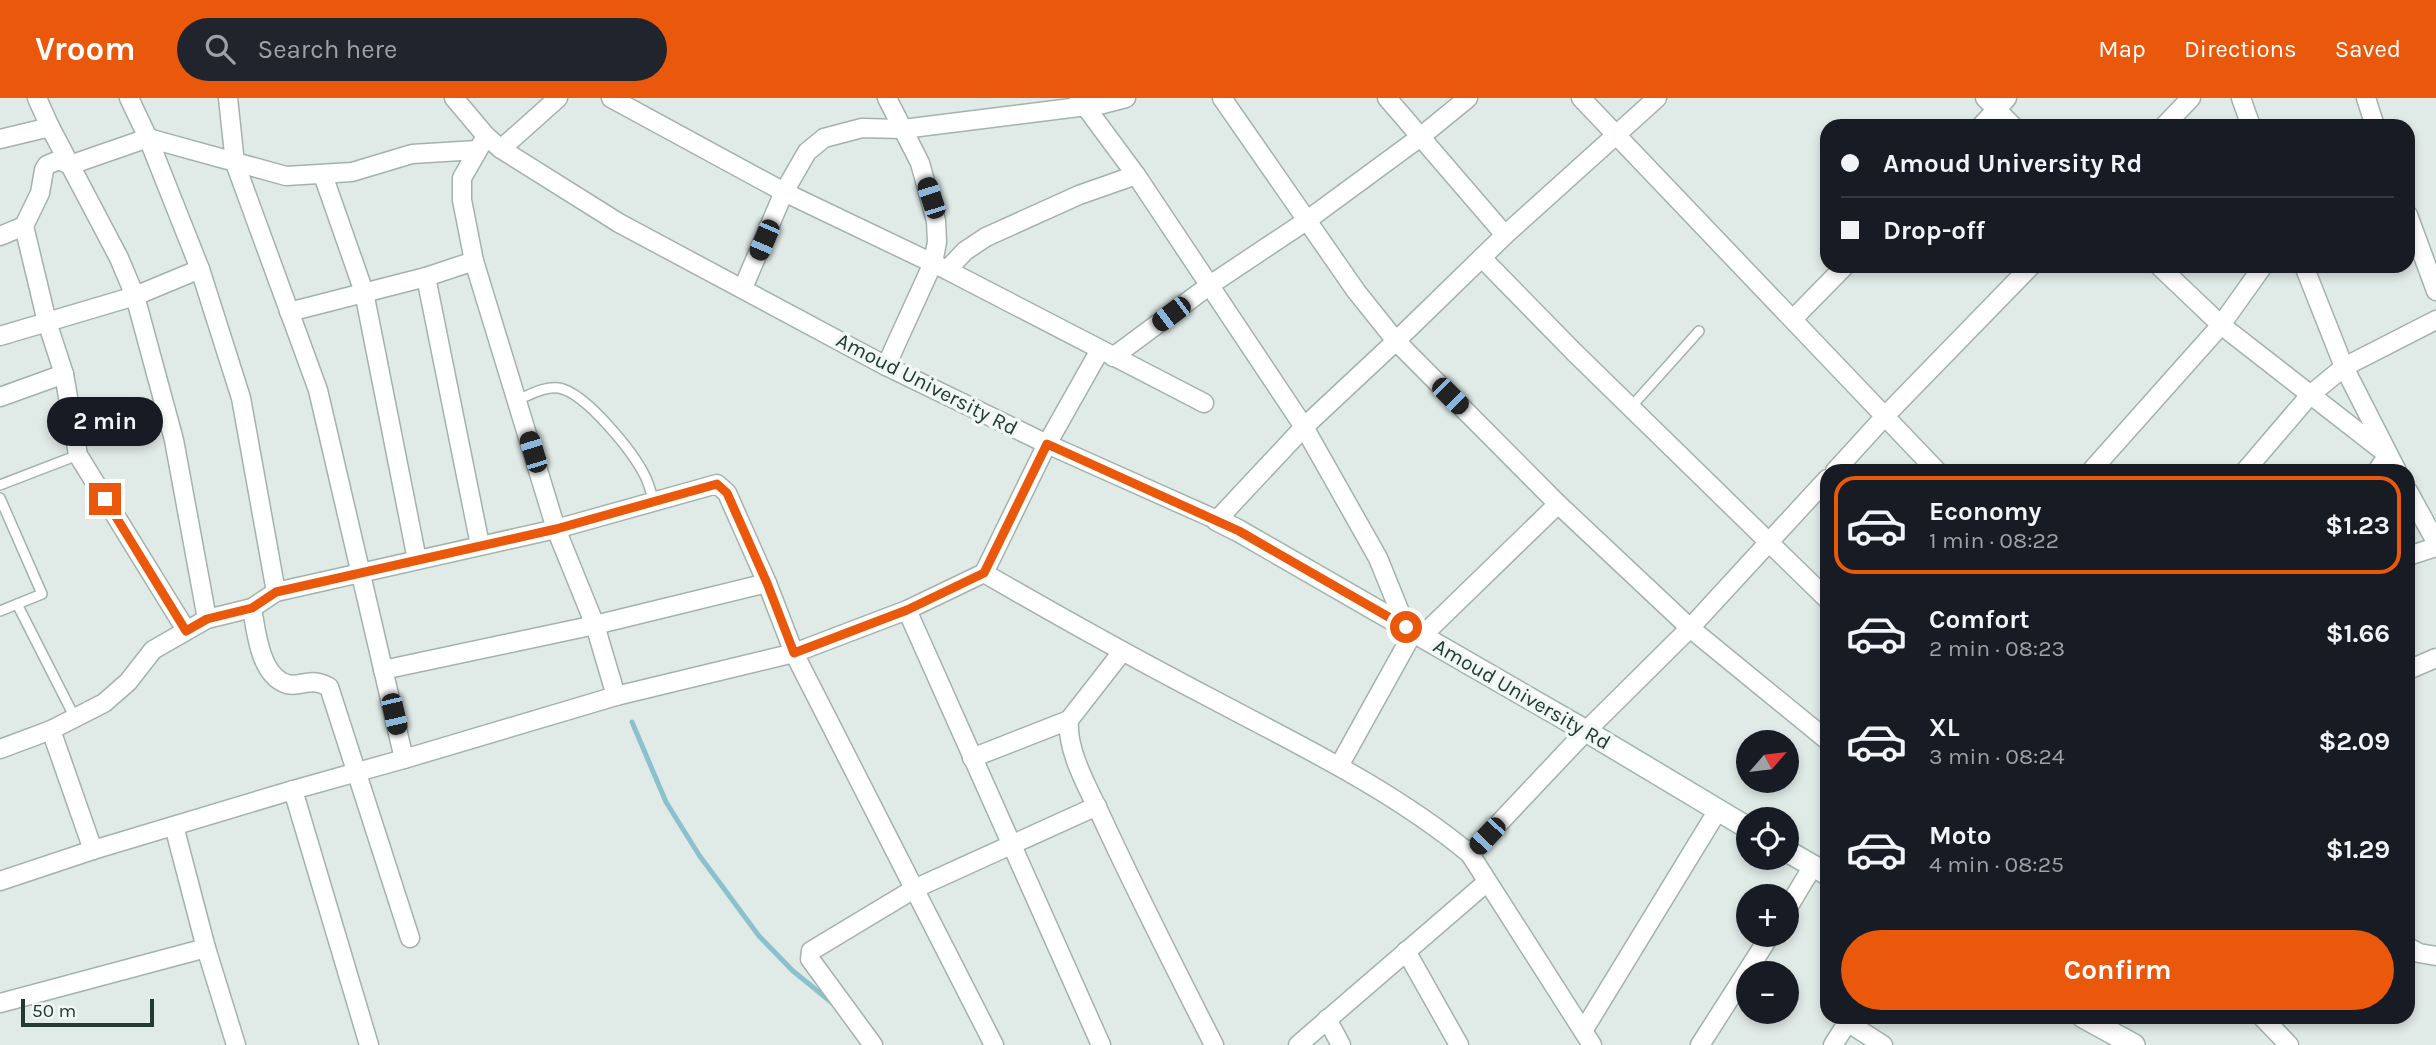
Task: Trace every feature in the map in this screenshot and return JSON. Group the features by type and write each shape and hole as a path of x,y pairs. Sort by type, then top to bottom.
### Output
{"street":[{"path":"37,98 119,258 135,296 174,440 207,619"},
{"path":"129,98 201,269 241,398 276,592"},
{"path":"228,98 234,163 318,390 404,759"},
{"name":"Amoud University Rd","path":"454,98 481,143 501,149 619,223 886,366 1047,444 1239,531 1736,821"},
{"path":"501,149 558,98"},
{"path":"611,98 784,192 940,267 1204,403"},
{"path":"887,98 920,163 936,221 940,267"},
{"path":"743,288 784,192 807,152 824,138 862,128 903,129 1081,101 1103,104 1126,98"},
{"path":"1222,98 1356,291 1396,341 1558,503 1690,628 1820,734"},
{"path":"1387,98 1505,235"},
{"path":"0,881 293,789 616,696 794,653 907,610 984,573 1047,444 1106,354 1306,221 1419,138 1468,98"},
{"path":"1581,98 1930,464"},
{"path":"1217,520 1304,427 1505,235 1657,98"},
{"path":"2172,119 2191,98"},
{"path":"2241,98 2248,119"},
{"path":"2366,98 2373,119"},
{"path":"1081,101 1136,175 1304,427 1378,558 1414,631"},
{"path":"1985,119 1996,102 2009,119"},
{"path":"0,139 50,127"},
{"path":"186,631 78,455 64,374 47,322 24,226 40,193 47,165 59,160 70,165 148,138 286,176 323,175 352,172 412,154 481,143"},
{"path":"481,143 462,178 462,200 474,261 556,529 595,625 616,696"},
{"path":"323,175 364,292 417,560"},
{"path":"886,366 940,267 986,237 1079,195 1136,175"},
{"path":"0,236 24,226"},
{"path":"2415,234 2436,291"},
{"path":"1482,258 1820,592"},
{"path":"289,312 474,261"},
{"path":"0,337 135,296 201,269"},
{"path":"1793,319 1838,273"},
{"path":"1841,464 1885,415 2024,273"},
{"path":"2166,273 2221,325 2393,463"},
{"path":"2097,464 2221,325 2258,273"},
{"path":"2307,273 2344,368 2393,463"},
{"path":"426,276 480,545"},
{"path":"2251,464 2310,395 2344,368 2436,320"},
{"path":"0,397 64,374"},
{"path":"0,749 51,730 104,703 128,682 153,650 207,619 252,608 276,592 556,529 717,484 727,493 767,583 794,653 994,1045"},
{"path":"1470,854 1586,731 1690,628 1820,487"},
{"path":"1339,766 1414,631 1558,503"},
{"path":"2415,504 2436,545 2415,553"},
{"path":"984,573 1122,652 1339,766 1449,836 1470,854 1587,1038 1718,810"},
{"path":"383,670 595,625 767,583"},
{"path":"252,608 257,642 264,660 276,677 289,684 319,682 330,687 410,938"},
{"path":"907,610 1101,1045"},
{"path":"972,758 1069,720 1122,652"},
{"path":"2415,667 2436,658"},
{"path":"1069,720 1071,746 1097,806 1142,905 1214,1045"},
{"path":"51,730 93,850"},
{"path":"293,789 369,1045"},
{"path":"873,1045 810,960 811,951 915,889 1097,806"},
{"path":"174,826 206,948 236,1045"},
{"path":"1799,858 1820,870 1799,895"},
{"path":"1297,1045 1488,883"},
{"path":"1700,1045 1763,947"},
{"path":"0,1003 206,948"},
{"path":"1406,951 1459,1045"},
{"path":"2415,951 2436,956"},
{"path":"1327,1019 1341,1045"},
{"path":"1833,1045 1846,1024"},
{"path":"1855,1024 1884,1045"},
{"path":"2096,1024 2133,1045"},
{"path":"2269,1024 2289,1045"}],"lane":[{"path":"1631,407 1699,331"},
{"path":"517,400 544,389 559,388 573,394 624,443 645,476 654,502"},
{"path":"0,485 78,455"},
{"path":"0,498 42,594 0,611"},
{"path":"17,604 75,718"}],"waterway":[{"path":"632,722 666,802 699,855 759,936 793,971 836,1006"}],"route":[{"path":"105,499 186,631 207,619 252,608 276,592 556,529 717,484 727,493 767,583 794,653 907,610 984,573 1047,444 1239,531 1406,627"}]}
